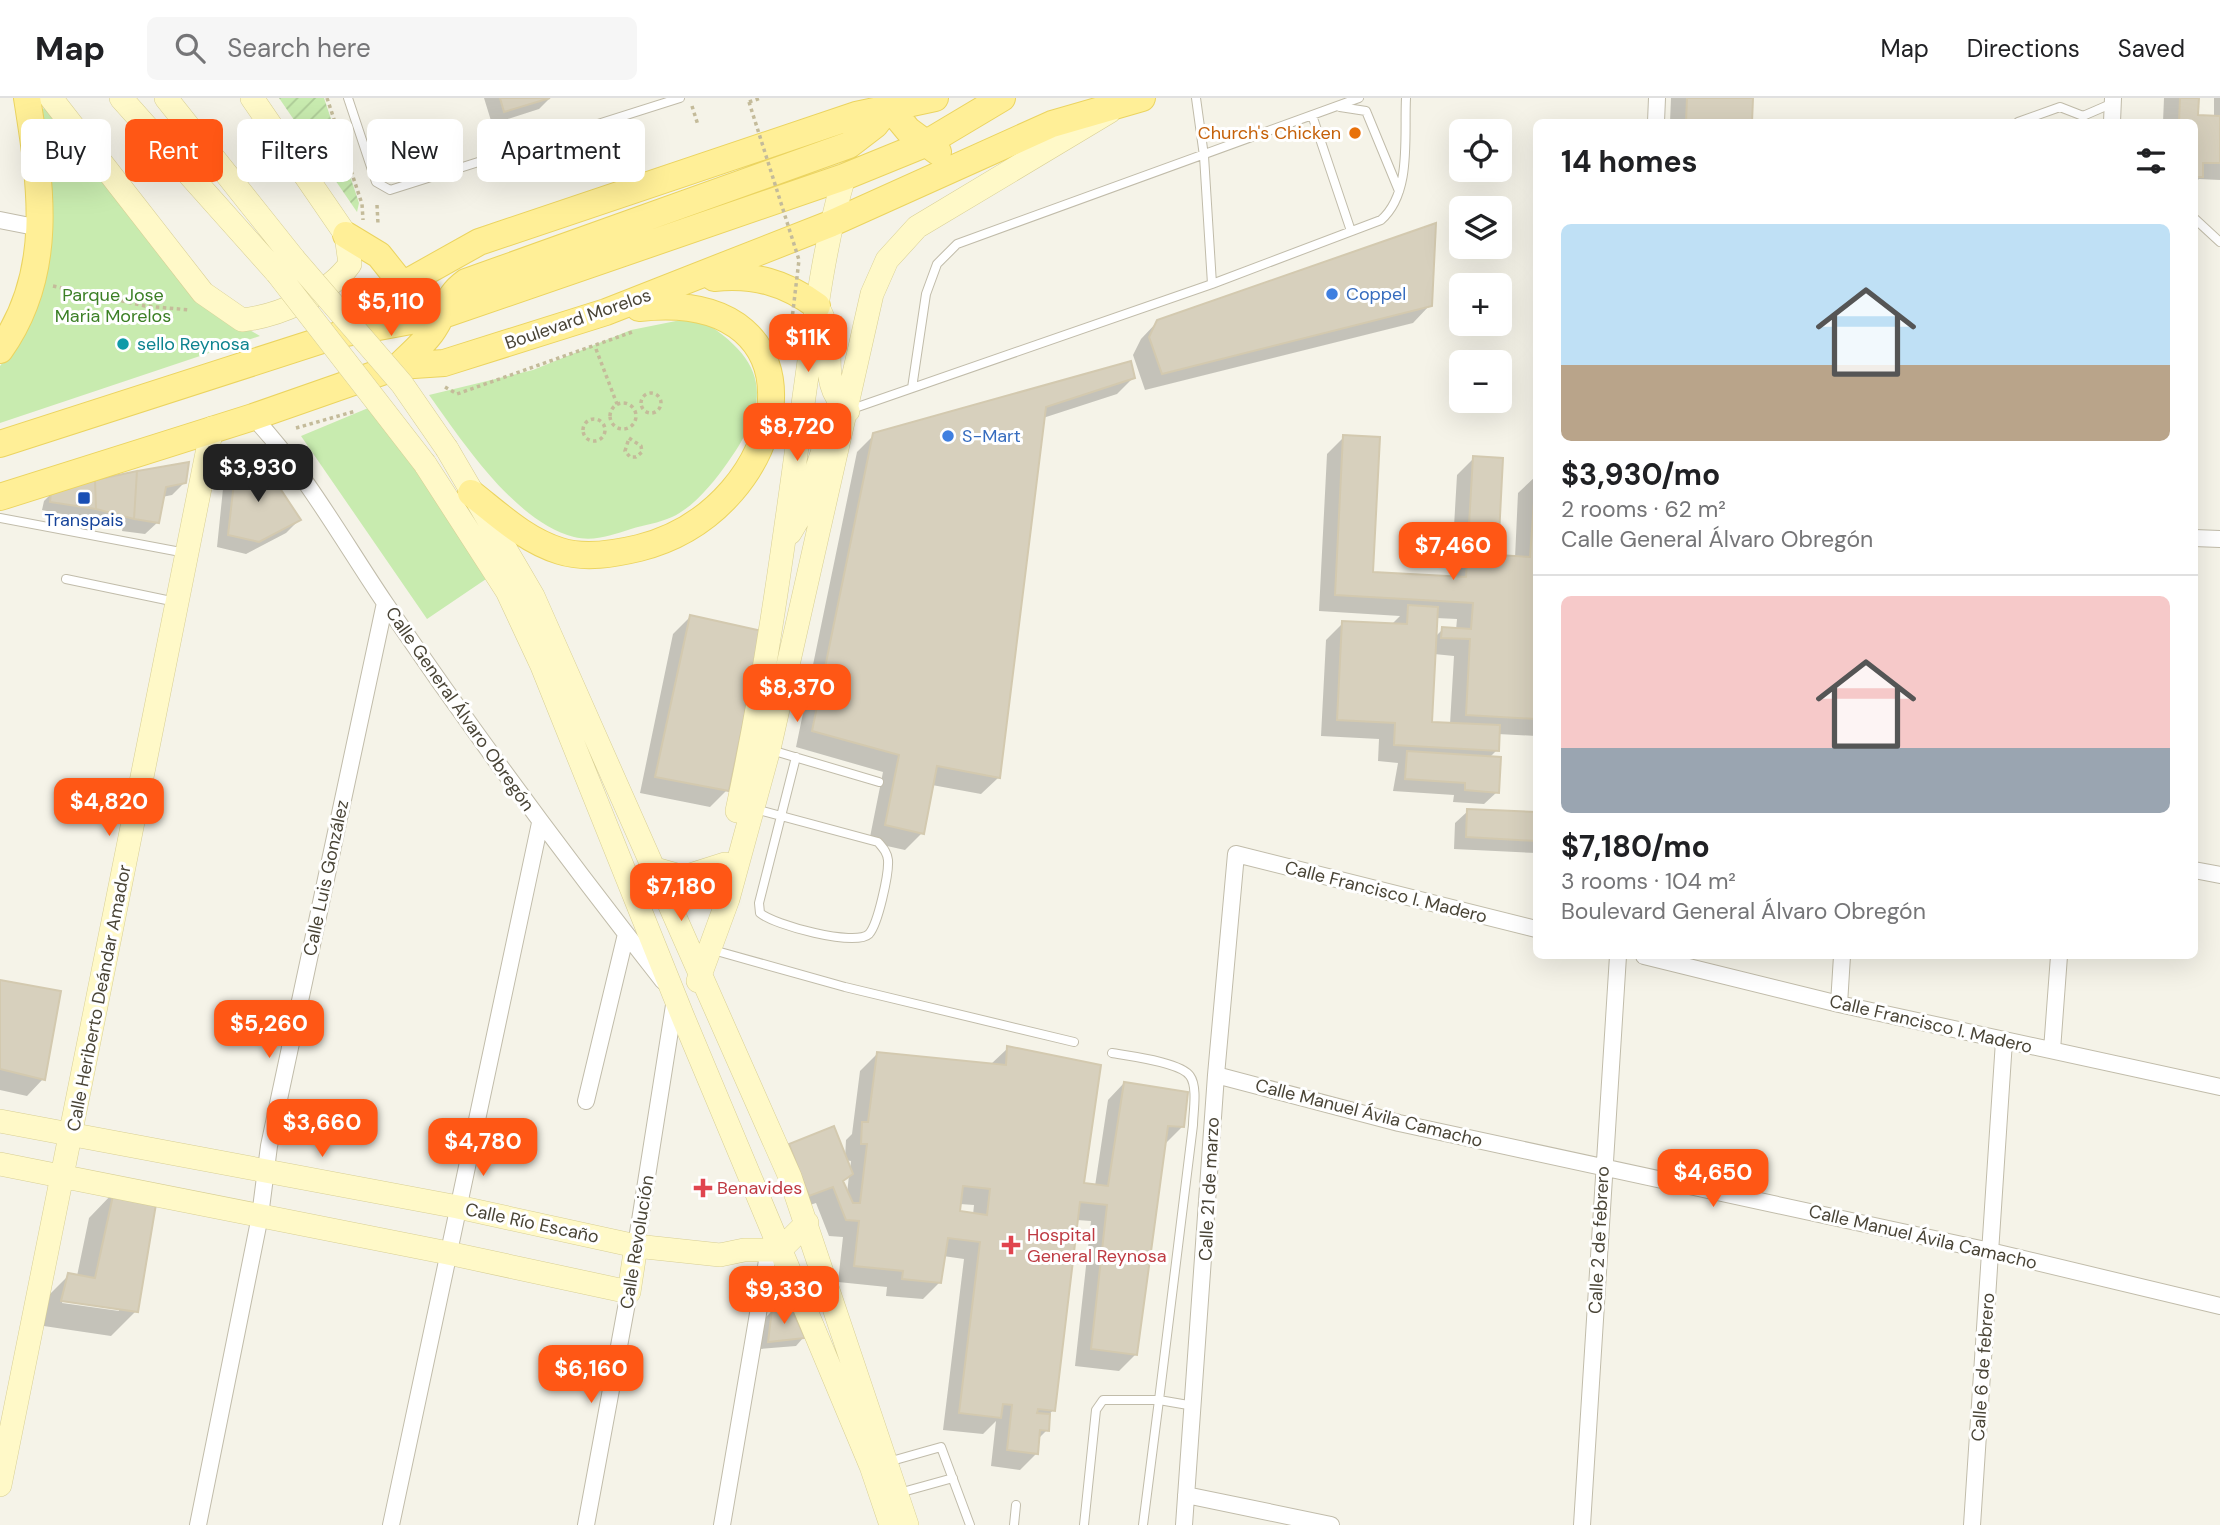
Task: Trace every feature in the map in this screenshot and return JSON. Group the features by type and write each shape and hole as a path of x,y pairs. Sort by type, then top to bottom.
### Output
{"main road":[{"path":"0,350 15,329 32,288 40,228 36,154 27,98"},
{"path":"51,98 203,293 242,320 260,318 338,281 350,264 354,229"},
{"path":"121,98 402,384 447,449 533,596 652,868 701,959 790,1177 807,1223 879,1464 890,1495 907,1525"},
{"path":"166,98 425,464 507,591 542,666 774,1250 879,1464"},
{"path":"252,98 354,229 404,284 418,304 443,315"},
{"path":"341,334 404,284 479,242 858,106 935,98"},
{"path":"0,444 341,334 443,315 844,177 925,144 1002,98"},
{"path":"679,1007 701,959 745,807 848,411 873,294 887,260 918,227 1131,102"},
{"name":"Boulevard Morelos","path":"0,497 253,417 399,366 444,363 606,312 831,224 1052,124 1131,102"},
{"path":"888,103 925,144 962,166"},
{"path":"399,366 430,334 443,315 452,292 466,282 849,145 875,125 888,103"},
{"path":"760,747 783,543 817,306 831,224 844,177 858,106"},
{"path":"684,282 757,277 799,292 817,306 831,334 831,388 834,398 848,411"},
{"path":"471,493 527,537 562,552 594,555 621,552 665,541 694,527 716,509 743,479 766,428 772,394 767,361 756,345 731,324 688,307 668,305 606,312"},
{"path":"783,543 803,511 828,433 848,411"},
{"name":"Calle Heriberto Deándar Amador","path":"0,1485 212,428"},
{"path":"701,959 726,864 745,807"},
{"path":"652,868 684,877 726,864"},
{"name":"Calle Río Escaño","path":"0,1121 72,1132 458,1207 636,1246 720,1255 774,1250"},
{"path":"0,1164 448,1253 629,1292"},
{"path":"774,1250 807,1223"},
{"name":"Calle Revolución","path":"629,1292 636,1246"},
{"path":"890,1495 891,1525"}],"street":[{"path":"1656,119 1657,98"},
{"path":"2112,119 2113,101"},
{"path":"0,220 40,228"},
{"name":"Calle General Álvaro Obregón","path":"253,417 271,436 335,526 540,823 679,1007"},
{"path":"2198,538 2220,539"},
{"name":"Calle Luis González","path":"198,1525 260,1216 268,1172 269,1146 386,603"},
{"path":"391,1525 540,823"},
{"name":"Calle Francisco I. Madero","path":"1236,854 1533,928"},
{"name":"Calle 21 de marzo","path":"1184,1525 1216,1075 1236,854"},
{"path":"2198,871 2220,875"},
{"path":"586,1101 626,934"},
{"name":"Calle 2 de febrero","path":"1582,1525 1618,959"},
{"name":"Calle Francisco I. Madero","path":"1656,959 2004,1041 2220,1087"},
{"path":"1839,1003 1842,959"},
{"path":"2052,1050 2059,959"},
{"name":"Calle Revolución","path":"636,1246 669,1040 679,1007"},
{"name":"Calle 6 de febrero","path":"1972,1525 2004,1041"},
{"name":"Calle Manuel Ávila Camacho","path":"1216,1075 1399,1123 1990,1251 2220,1306"},
{"path":"722,1525 774,1250"},
{"name":"Calle Revolución","path":"586,1525 629,1292"},
{"path":"1186,1495 1331,1525"}],"lane":[{"path":"348,98 376,182 390,190 680,98"},
{"path":"1196,98 1204,156 1212,284"},
{"path":"912,388 926,294 937,264 957,244 1359,98"},
{"path":"848,411 1212,284 1381,220 1393,209 1400,194 1406,98"},
{"path":"2084,119 2113,101"},
{"path":"1337,106 1366,111 1400,194"},
{"path":"2026,119 2060,107 2080,119"},
{"path":"1312,116 1351,231"},
{"path":"2198,222 2220,242"},
{"path":"0,518 189,553"},
{"path":"66,579 179,603"},
{"path":"760,747 879,782"},
{"path":"745,807 780,814 878,842 886,851 888,863 876,921 868,934 858,939 816,933 768,920 760,913 759,903 780,814 796,757"},
{"path":"701,959 845,987 1074,1042"},
{"path":"1112,1053 1153,1061 1184,1071 1193,1084 1193,1125 1143,1525"},
{"path":"1084,1525 1097,1410 1102,1400 1159,1400 1194,1406"},
{"path":"879,1464 941,1447 970,1525"},
{"path":"890,1495 953,1478"},
{"path":"1014,1525 1016,1505"}],"path":[{"path":"327,98 362,204 354,229"},
{"path":"761,98 749,102 799,260 788,354"},
{"path":"692,106 698,125"},
{"path":"377,205 378,224"},
{"path":"44,284 145,306 202,311"},
{"path":"596,349 617,404"},
{"path":"635,409 640,407 653,413 661,407 661,400 658,395 649,393 643,397 640,407"},
{"path":"625,402 635,409 634,423 627,428 618,428 611,420 611,410 617,404 625,402"},
{"path":"604,423 603,435 599,440 592,441 584,436 584,426 589,421 604,423 611,420"},
{"path":"627,428 629,438 625,451 630,457 636,457 640,454 641,446 629,438"}],"green space":[{"path":"279,98 324,98 331,119 293,119"},
{"name":"Parque Jose Maria Morelos","path":"48,103 62,119 40,119 39,114"},
{"name":"Parque Jose Maria Morelos","path":"111,176 238,323 260,336 0,423 0,366 10,353 50,246 52,214 48,182 111,182"},
{"path":"336,182 352,182 359,203 357,212"},
{"path":"696,317 719,332 749,363 756,380 757,398 753,417 743,439 716,478 680,513 657,522 589,539 552,529 511,498 492,478 429,395 533,370 631,330"},
{"path":"373,406 492,575 427,619 301,436"}],"building":[{"path":"500,98 550,98 504,112"},
{"path":"1687,98 1753,98 1752,119 1686,119"},
{"path":"2180,98 2199,98 2198,115 2220,116 2220,163 2203,163 2203,177 2198,177 2198,119 2179,119"},
{"name":"Coppel","path":"1436,223 1432,306 1162,374 1149,337 1157,320"},
{"path":"1131,361 1135,378 1046,407 1000,778 937,766 924,834 885,825 899,755 812,731 873,433"},
{"path":"1343,435 1380,437 1373,572 1466,577 1473,456 1503,458 1498,555 1530,557 1533,516 1533,719 1466,715 1470,639 1441,638 1442,627 1471,629 1473,603 1335,595"},
{"path":"260,458 301,520 259,542 228,535 236,465"},
{"path":"189,462 186,483 166,487 159,523 134,519 137,471"},
{"path":"137,471 134,519 96,509 95,480"},
{"path":"95,480 96,509 50,502 51,491"},
{"path":"1408,605 1438,607 1432,722 1500,725 1499,751 1394,745 1395,723 1337,720 1342,621 1407,624"},
{"path":"690,615 762,631 729,791 655,777"},
{"path":"1407,751 1501,757 1499,793 1465,790 1465,783 1405,779"},
{"path":"1467,809 1533,812 1533,841 1466,837"},
{"path":"0,980 61,991 45,1080 0,1069"},
{"path":"1007,1046 1101,1065 1084,1183 1108,1186 1124,1082 1188,1092 1184,1127 1168,1126 1137,1355 1091,1349 1107,1205 1080,1202 1055,1411 1038,1409 1037,1413 1050,1414 1049,1431 1040,1430 1038,1454 1007,1450 1012,1405 1003,1404 1001,1418 959,1413 980,1242 948,1238 941,1283 902,1279 903,1271 854,1266 859,1221 846,1220 833,1187 809,1196 789,1144 834,1126 853,1174 843,1181 853,1203 860,1203 867,1144 861,1144 862,1122 868,1122 877,1052 1006,1065","holes":["963,1186 990,1189 987,1215 960,1211"]},
{"path":"114,1191 157,1198 138,1312 61,1301 68,1273 95,1278"},
{"path":"791,1307 805,1338 768,1342 772,1309"}],"place":[{"name":"Church's Chicken","path":"1355,133"},
{"name":"Coppel","path":"1332,294"},
{"name":"sello Reynosa","path":"123,344"},
{"name":"S-Mart","path":"948,436"},
{"name":"Transpais","path":"84,498"},
{"name":"Benavides","path":"703,1188"},
{"name":"Hospital General Reynosa","path":"1011,1245"}]}
